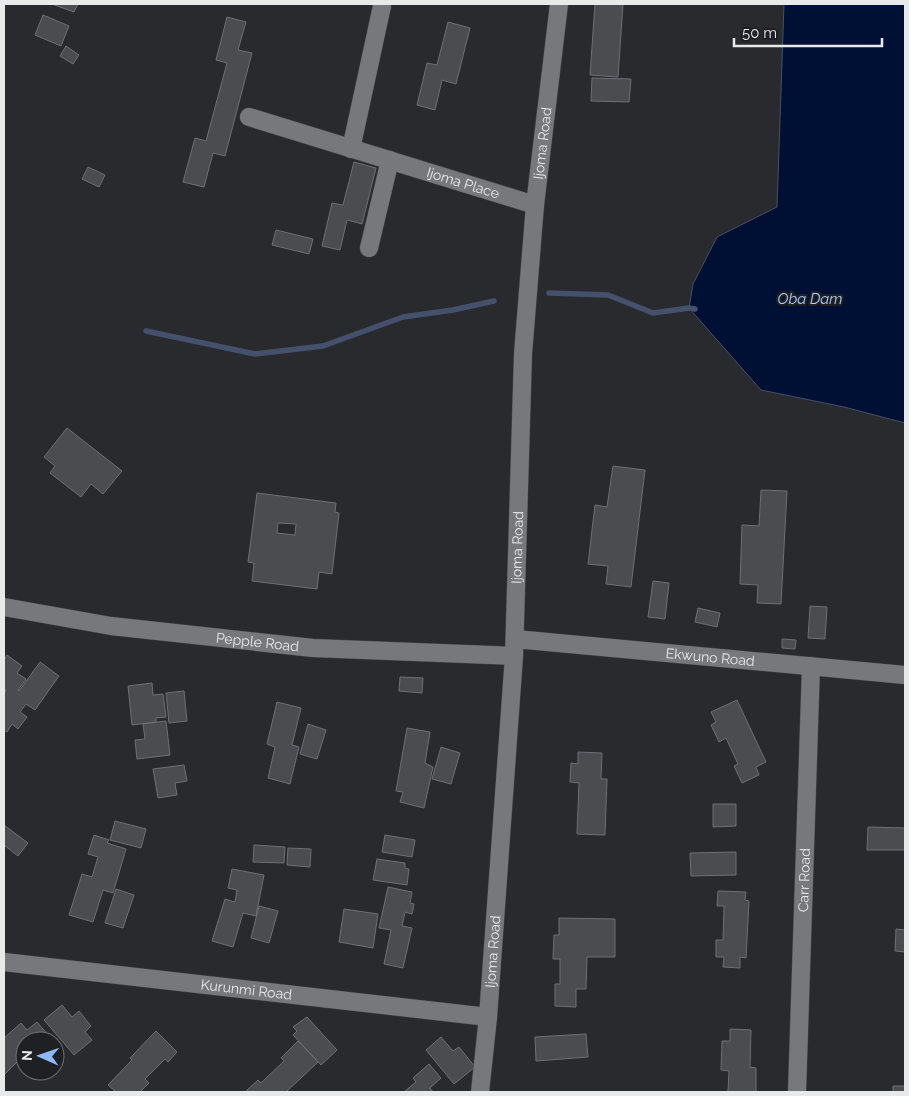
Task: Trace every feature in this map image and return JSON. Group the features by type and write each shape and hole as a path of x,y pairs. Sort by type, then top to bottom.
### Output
{"street":[{"name":"Ijoma Road","path":"480,1092 488,1017 514,648 522,354 535,205 559,4"},
{"path":"351,149 382,6"},
{"name":"Ijoma Place","path":"249,118 535,205"},
{"path":"370,248 390,160"},
{"name":"Pepple Road","path":"4,608 112,626 314,648 514,648"},
{"name":"Ekwuno Road","path":"514,648 811,666 905,675"},
{"name":"Carr Road","path":"797,1092 811,666"},
{"name":"Kurunmi Road","path":"4,962 488,1017"}],"water":[{"name":"Oba Dam","path":"784,4 905,4 905,423 844,407 761,390 689,308 693,284 717,237 777,207"}],"building":[{"path":"52,4 78,4 74,12"},
{"path":"595,4 623,4 618,77 590,75"},
{"path":"43,15 69,26 61,46 35,35"},
{"path":"227,17 246,22 238,50 252,53 225,156 213,153 204,187 183,182 195,138 206,141 227,63 216,60"},
{"path":"448,22 470,28 456,84 442,80 435,110 417,105 427,63 437,65"},
{"path":"66,46 79,55 73,64 60,56"},
{"path":"592,78 631,79 629,102 591,101"},
{"path":"354,162 376,168 362,224 347,220 340,250 322,246 332,203 343,205"},
{"path":"88,167 105,175 99,187 82,179"},
{"path":"276,230 313,239 309,254 272,245"},
{"path":"67,428 122,471 103,494 91,484 81,497 50,473 55,466 44,457"},
{"path":"613,466 645,470 631,587 606,584 608,566 588,564 595,505 607,507"},
{"path":"761,490 787,491 781,604 757,603 758,585 740,584 742,525 759,526"},
{"path":"257,493 336,503 335,512 339,513 332,574 319,572 317,589 252,581 254,563 248,562","holes":["278,523 296,524 295,535 277,533"]},
{"path":"653,581 669,583 665,619 648,617"},
{"path":"810,606 827,607 825,639 808,638"},
{"path":"698,608 720,613 717,627 695,622"},
{"path":"782,639 796,640 795,649 782,648"},
{"path":"7,655 22,666 17,673 26,679 19,691 40,662 59,676 35,710 26,704 20,712 27,717 18,729 12,724 7,732 4,730 4,694 6,690 4,689 4,660"},
{"path":"400,677 423,678 422,693 399,691"},
{"path":"152,683 153,695 163,694 166,717 156,718 156,722 132,725 128,686"},
{"path":"184,691 187,721 169,723 166,693"},
{"path":"737,700 766,762 756,767 759,775 742,783 734,766 738,764 726,738 719,742 711,725 716,722 711,712"},
{"path":"277,702 301,708 292,745 299,747 290,784 268,778 275,747 267,744"},
{"path":"166,721 170,755 137,759 135,740 145,739 143,724"},
{"path":"308,724 326,730 317,759 300,754"},
{"path":"407,728 430,732 425,763 433,767 424,808 400,802 403,792 396,791"},
{"path":"441,747 460,753 451,784 432,779"},
{"path":"578,752 602,753 601,779 607,779 605,835 577,834 579,783 570,782 571,763 578,764"},
{"path":"184,765 187,781 175,783 177,795 158,798 153,769"},
{"path":"713,804 736,804 736,826 713,827"},
{"path":"115,821 146,829 141,848 110,840"},
{"path":"4,825 28,843 18,856 4,845"},
{"path":"868,827 905,828 905,850 867,850"},
{"path":"94,835 109,840 107,843 126,849 113,893 103,890 93,922 69,915 82,874 92,877 98,857 88,854"},
{"path":"385,835 415,840 412,857 382,852"},
{"path":"254,845 285,847 284,863 253,862"},
{"path":"288,848 311,849 310,867 287,865"},
{"path":"736,852 736,875 691,876 690,853"},
{"path":"377,859 405,863 405,868 409,869 407,885 373,880"},
{"path":"232,869 264,875 256,916 243,913 233,947 212,941 225,899 235,902 237,890 228,888"},
{"path":"388,887 412,892 410,903 414,904 412,914 405,912 402,926 412,928 403,968 384,964 391,930 379,928"},
{"path":"116,889 134,895 123,928 105,923"},
{"path":"718,891 746,892 745,900 749,901 746,958 740,957 740,968 723,967 724,957 716,957 716,940 723,940 724,906 717,906"},
{"path":"259,906 278,911 269,943 251,938"},
{"path":"344,909 378,914 373,948 339,942"},
{"path":"559,918 615,919 615,957 587,957 586,989 576,989 576,1007 555,1006 555,984 560,984 560,959 553,959 554,935 559,935"},
{"path":"896,929 905,930 905,952 895,951"},
{"path":"62,1005 72,1017 79,1011 91,1026 85,1032 92,1040 74,1055 65,1044 65,1031 53,1031 44,1020"},
{"path":"307,1017 337,1050 321,1065 293,1035 297,1031 293,1027"},
{"path":"37,1022 45,1031 15,1031 15,1064 4,1075 4,1038 21,1023 27,1030"},
{"path":"730,1029 751,1030 750,1067 756,1068 756,1092 724,1092 728,1091 729,1071 721,1070 722,1041 730,1041"},
{"path":"156,1031 177,1052 168,1062 165,1059 145,1079 149,1083 140,1092 116,1092 108,1085"},
{"path":"586,1034 588,1057 536,1061 535,1037"},
{"path":"441,1037 453,1051 459,1047 475,1067 454,1084 426,1050"},
{"path":"298,1041 318,1062 286,1092 245,1092 258,1080 261,1083 284,1061 281,1058"},
{"path":"429,1064 441,1078 430,1088 433,1092 404,1092 416,1082 413,1078"},
{"path":"893,1086 905,1086 905,1092 893,1092"}],"waterway":[{"path":"549,293 608,295 653,313 689,308 695,309"},
{"path":"146,331 255,354 323,346 403,317 453,310 494,301"}]}
